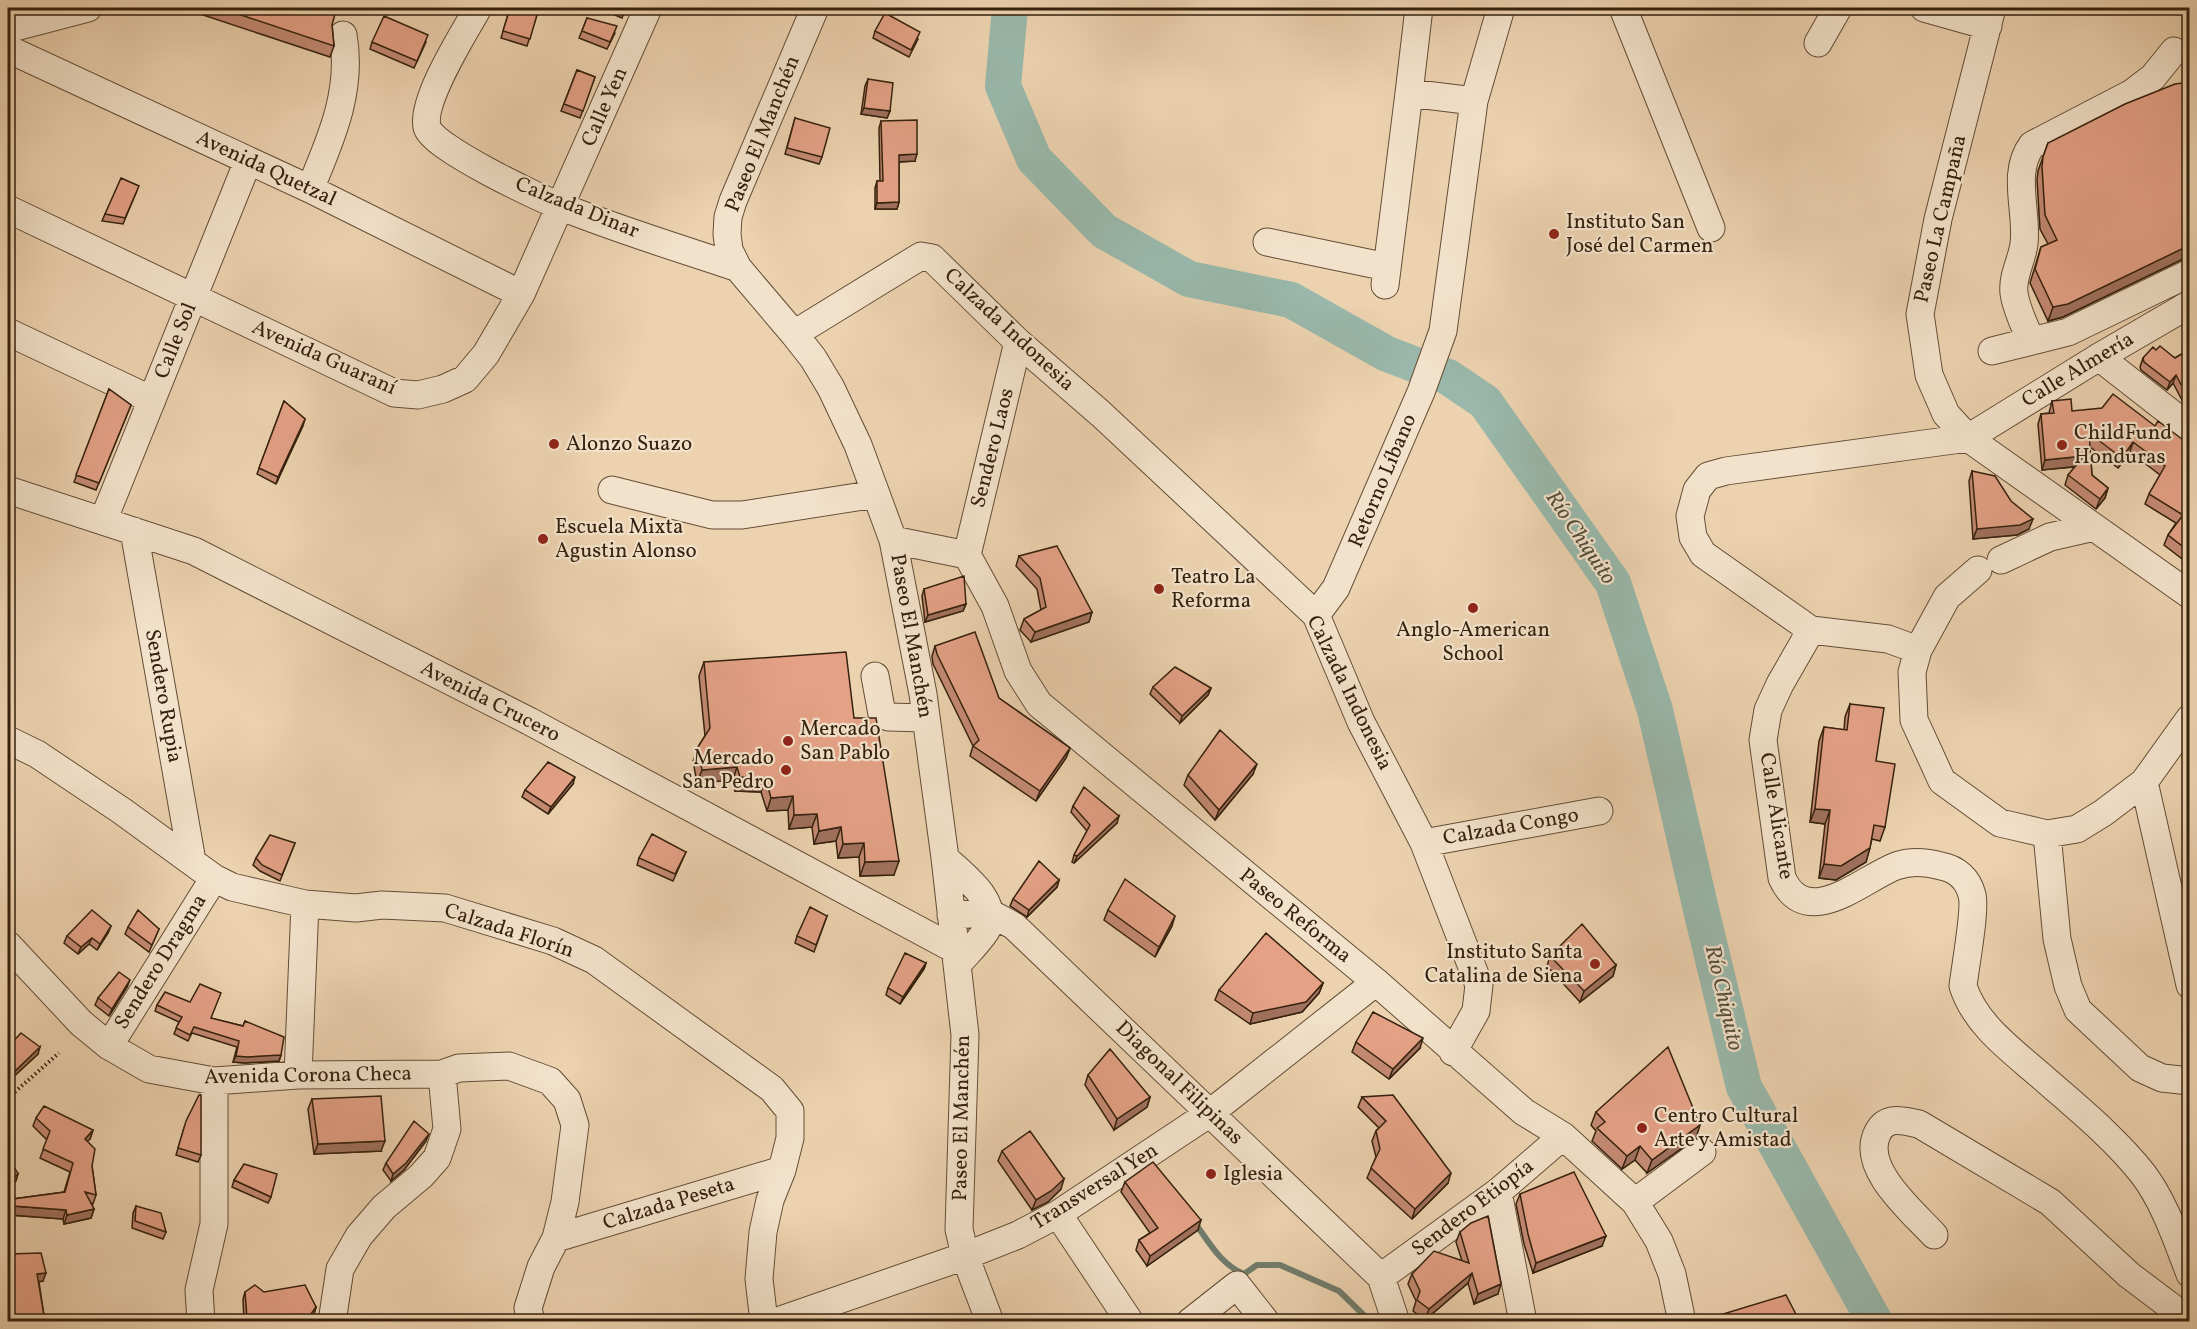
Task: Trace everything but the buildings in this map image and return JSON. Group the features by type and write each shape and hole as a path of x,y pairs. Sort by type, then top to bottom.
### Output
{"street":[{"path":"8,30 88,8"},
{"name":"Calzada Dinar","path":"478,8 434,90 426,116 427,130 441,144 472,162 561,206 738,268"},
{"name":"Calle Yen","path":"561,206 648,8"},
{"name":"Paseo El Manchén","path":"815,8 733,201 728,217 729,250 738,268 795,334 831,388 858,445 893,540 926,718 965,1035 959,1229 965,1256 990,1322"},
{"path":"1267,242 1386,276 1419,8"},
{"name":"Retorno Líbano","path":"1316,615 1336,588 1421,392 1443,331 1474,101 1501,8"},
{"path":"1623,8 1712,228"},
{"path":"1818,43 1838,8"},
{"path":"1924,8 1990,17"},
{"name":"Paseo La Campaña","path":"1990,17 1938,219 1920,314 1929,375 1946,414 1968,438 2190,595"},
{"path":"310,189 335,129 345,87 343,35"},
{"name":"Avenida Quetzal","path":"8,49 310,189 521,294"},
{"path":"2031,341 2014,294 2014,279 2024,245 2021,169 2024,155 2032,145 2133,93 2153,76 2174,51"},
{"path":"1409,93 1474,101"},
{"name":"Calle Sol","path":"103,521 248,161"},
{"name":"Avenida Guaraní","path":"8,209 394,393 418,395 443,390 465,379 486,354 521,294 561,206"},
{"name":"Calzada Indonesia","path":"795,334 921,256 932,258 1018,342 1101,414 1316,615 1360,722 1424,843 1479,985 1476,1011 1453,1052"},
{"path":"1992,351 2068,332 2190,273"},
{"name":"Calle Almería","path":"1968,438 2098,357 2190,304"},
{"path":"8,332 152,399"},
{"name":"Sendero Laos","path":"967,555 1018,342"},
{"path":"2098,357 2190,428"},
{"path":"1918,650 1888,639 1811,630 1703,554 1693,537 1690,516 1697,490 1708,476 1726,471 1968,438"},
{"name":"Avenida Crucero","path":"8,490 195,551 508,710 957,957"},
{"path":"612,490 712,515 742,515 876,494"},
{"path":"2094,527 2050,537 1989,565 1947,597 1918,650 1912,672 1914,720 1942,781 2000,823 2047,834 2077,829 2103,813 2144,782 2190,718"},
{"name":"Sendero Rupia","path":"134,531 192,861"},
{"path":"893,540 967,555"},
{"name":"Paseo Reforma","path":"967,555 995,606 1018,671 1039,704 1376,982 1524,1112 1563,1136 1635,1202 1659,1241 1672,1274 1682,1322"},
{"name":"Calle Alicante","path":"1811,630 1768,710 1763,740 1782,878 1789,892 1800,899 1825,902 1897,866 1924,862 1947,867 1964,877 1973,897 1963,986 1976,1015 2013,1052 2094,1122 2143,1175 2175,1234 2190,1274"},
{"path":"875,676 882,714 888,717 926,718"},
{"name":"Calzada Florín","path":"8,740 37,754 122,810 214,878 232,887 305,904 356,908 382,905 445,908 553,941 594,960 772,1089 790,1112 790,1138 763,1232 759,1280 764,1322"},
{"path":"2144,782 2188,973"},
{"name":"Calzada Congo","path":"1424,843 1599,811"},
{"path":"2047,834 2057,939 2068,986 2078,1010 2140,1068 2162,1078 2190,1081"},
{"name":"Diagonal Filipinas","path":"945,858 985,899 990,913 1014,926 1381,1277 1396,1322"},
{"name":"Sendero Dragma","path":"109,1046 214,878"},
{"path":"298,1075 305,904"},
{"path":"951,915 990,913 988,928 957,957"},
{"name":"Avenida Corona Checa","path":"8,945 81,1023 109,1046 149,1069 214,1081 298,1075 442,1074 459,1068 509,1066 550,1081 567,1100 575,1125 565,1202 556,1238 542,1267 528,1308 531,1322"},
{"name":"Transversal Yen","path":"775,1322 965,1256 1018,1235 1058,1214 1210,1113 1376,982"},
{"path":"332,1322 340,1269 358,1236 384,1207 421,1176 437,1158 447,1128 442,1074"},
{"path":"201,1322 199,1290 214,1224 214,1081"},
{"path":"1934,1235 1897,1196 1876,1165 1873,1141 1881,1126 1897,1119 1919,1124 2050,1202 2129,1275 2190,1321"},
{"name":"Sendero Etiopía","path":"1381,1277 1498,1192 1563,1136"},
{"path":"1635,1202 1702,1152"},
{"name":"Calzada Peseta","path":"556,1238 782,1170"},
{"path":"1498,1192 1523,1322"},
{"path":"1058,1214 1130,1322"},
{"path":"1190,1322 1237,1285 1266,1322"}],"path":[{"path":"8,1098 59,1053"}],"waterway":[{"name":"Río Chiquito","path":"1010,8 1003,86 1034,159 1104,231 1189,279 1291,300 1387,354 1448,377 1485,402 1613,583 1655,710 1744,1087 1875,1322"},
{"path":"1195,1223 1216,1252 1236,1270 1244,1274 1257,1265 1280,1265 1339,1291 1371,1322"}],"place":[{"name":"Instituto San José del Carmen","path":"1554,234"},
{"name":"Alonzo Suazo","path":"554,444"},
{"name":"ChildFund Honduras","path":"2062,445"},
{"name":"Escuela Mixta Agustin Alonso","path":"543,539"},
{"name":"Teatro La Reforma","path":"1159,589"},
{"name":"Anglo-American School","path":"1473,608"},
{"name":"Mercado San Pablo","path":"788,741"},
{"name":"Mercado San Pedro","path":"786,770"},
{"name":"Instituto Santa Catalina de Siena","path":"1595,964"},
{"name":"Centro Cultural Arte y Amistad","path":"1642,1128"},
{"name":"Iglesia","path":"1211,1174"}]}
